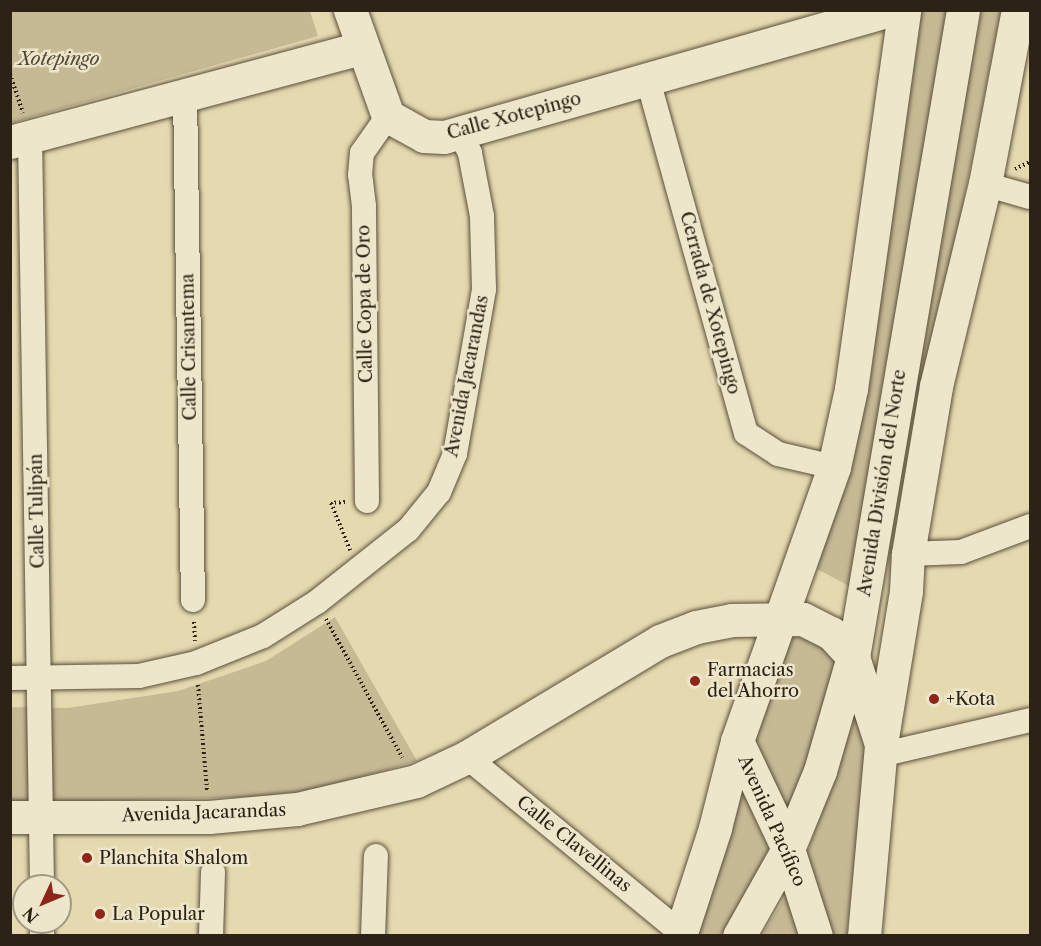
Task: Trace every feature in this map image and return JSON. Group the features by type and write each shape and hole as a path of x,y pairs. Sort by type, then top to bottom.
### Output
{"street":[{"path":"350,10 388,116"},
{"name":"Calle Xotepingo","path":"388,116 424,135 460,133 889,10"},
{"path":"680,934 737,741 784,616 834,467 851,388 904,10"},
{"name":"Avenida División del Norte","path":"739,936 788,849 820,771 853,657 963,10"},
{"name":"Avenida División del Norte","path":"880,749 906,591 908,554 936,386 985,184 1018,10"},
{"path":"20,140 185,93 362,48"},
{"name":"Cerrada de Xotepingo","path":"648,80 746,433 778,454 834,467"},
{"name":"Calle Crisantema","path":"185,93 193,600"},
{"name":"Calle Copa de Oro","path":"367,501 364,207 360,175 362,153 388,116"},
{"name":"Avenida Jacarandas","path":"10,678 139,676 196,663 263,636 317,602 408,530 439,492 455,454 484,290 482,216 470,153 460,133"},
{"name":"Calle Tulipán","path":"20,140 41,678 42,874"},
{"path":"985,184 1030,197"},
{"path":"879,495 936,386"},
{"path":"908,554 961,552 1030,526"},
{"name":"Avenida Jacarandas","path":"10,817 209,816 297,809 416,781 467,757 660,641 705,625 784,616 818,624 853,657"},
{"path":"853,657 880,749 864,936"},
{"path":"880,749 1030,720"},
{"name":"Avenida Pacífico","path":"737,741 788,849 816,936"},
{"name":"Calle Clavellinas","path":"467,757 680,934"},
{"path":"373,936 376,856"},
{"path":"211,936 213,872"}],"path":[{"path":"10,74 20,140"},
{"path":"358,570 332,503 367,501"},
{"path":"193,600 209,816"},
{"path":"317,602 416,781"}],"green space":[{"name":"Xotepingo","path":"11,10 310,11 318,36 11,123"},
{"path":"919,11 953,11 853,588 817,569 844,468"},
{"path":"972,11 1001,11 929,378 898,420"},
{"path":"335,617 417,761 295,796 11,803 11,707 68,708 178,691 266,661"},
{"path":"781,632 846,652 782,829 741,740"},
{"path":"856,715 867,740 847,935 822,935 806,856"},
{"path":"745,787 771,849 727,935 692,936"},
{"path":"791,887 802,935 762,935"}],"place":[{"name":"Farmacias del Ahorro","path":"695,681"},
{"name":"+Kota","path":"934,699"},
{"name":"Planchita Shalom","path":"87,858"},
{"name":"La Popular","path":"100,914"}]}
